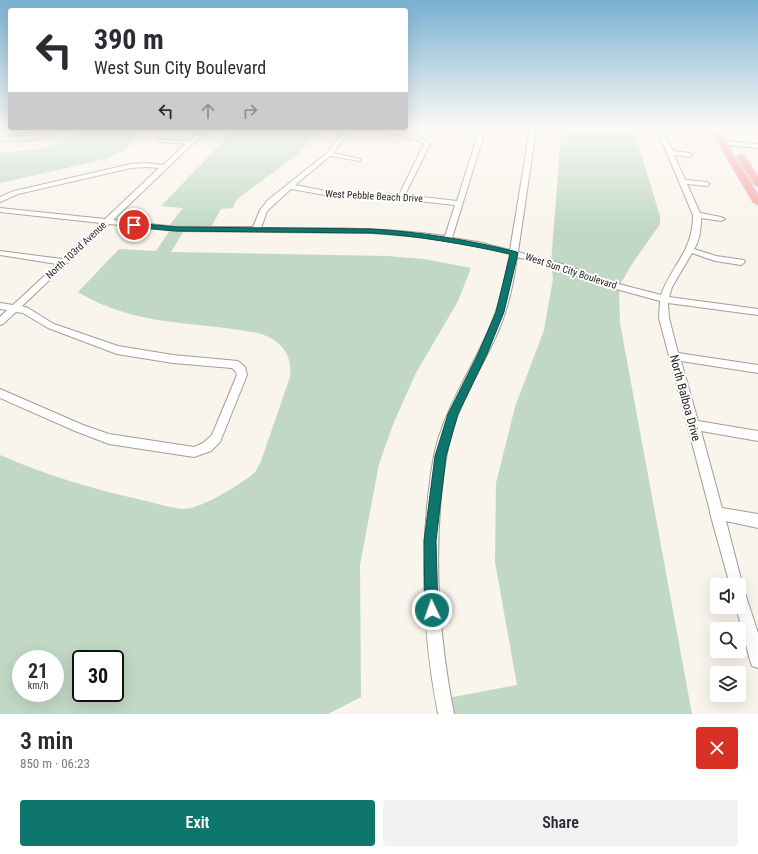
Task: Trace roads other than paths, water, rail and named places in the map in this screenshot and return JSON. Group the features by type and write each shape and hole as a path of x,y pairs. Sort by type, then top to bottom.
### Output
{"main road":[{"path":"734,162 758,202"},
{"path":"744,162 758,184"}],"street":[{"name":"North 103rd Avenue","path":"0,322 170,162"},
{"path":"256,230 264,210 271,202 319,162"},
{"path":"401,196 418,162"},
{"path":"448,239 472,162"},
{"path":"446,714 436,659 430,566 430,541 436,481 446,432 453,414 483,354 500,312 514,253 528,162"},
{"name":"North Balboa Drive","path":"675,162 697,215 695,238 690,250 668,287 664,299 664,318 735,578"},
{"path":"0,200 16,192 87,179 131,166 147,165 165,167"},
{"path":"683,182 707,184"},
{"name":"West Pebble Beach Drive","path":"290,186 304,191 324,194 401,196 459,203"},
{"name":"West Sun City Boulevard","path":"0,210 177,229 372,231 422,235 514,253 559,266 608,284 664,299 758,312"},
{"path":"697,215 721,219"},
{"path":"690,250 715,258 741,262"},
{"path":"0,253 63,262"},
{"path":"0,306 31,313 57,329 117,350 142,355 234,364 241,370 242,375 230,407 212,443 201,451 194,452 174,450 109,438 78,428 0,393"},
{"path":"674,356 758,369"},
{"path":"693,425 758,436"},
{"path":"716,513 758,521"},
{"path":"746,612 754,634 758,660"}]}
